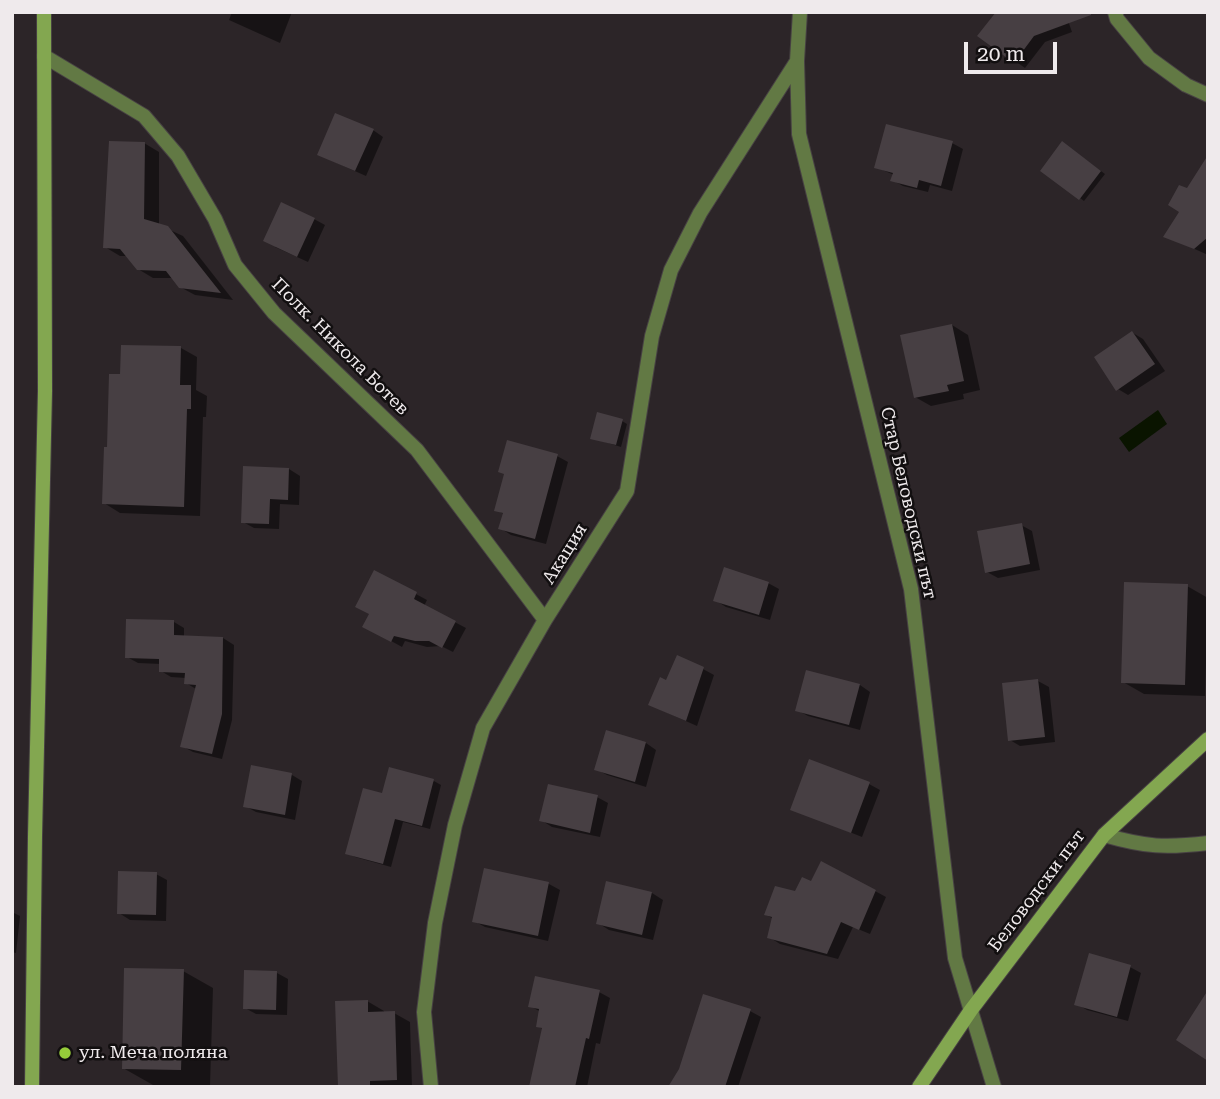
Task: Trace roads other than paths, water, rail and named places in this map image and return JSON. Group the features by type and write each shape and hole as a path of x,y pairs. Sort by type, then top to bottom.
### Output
{"street":[{"path":"32,1087 34,836 46,391 44,12"},
{"name":"Стар Беловодски път","path":"800,12 797,61 799,134 911,589 955,958 994,1087"},
{"path":"1115,12 1117,19 1149,58 1186,85 1208,95"},
{"name":"Полк. Никола Ботев","path":"44,56 144,116 178,156 215,219 235,265 274,313 417,450 545,620"},
{"name":"Акация","path":"431,1087 424,1012 435,923 456,825 483,728 545,620 627,491 652,335 671,270 700,213 797,61"},
{"name":"Беловодски път","path":"919,1087 971,1010 1104,835 1208,739"},
{"path":"1104,835 1139,845 1176,847 1208,842"}],"place":[{"name":"ул. Меча поляна","path":"65,1053"}]}
